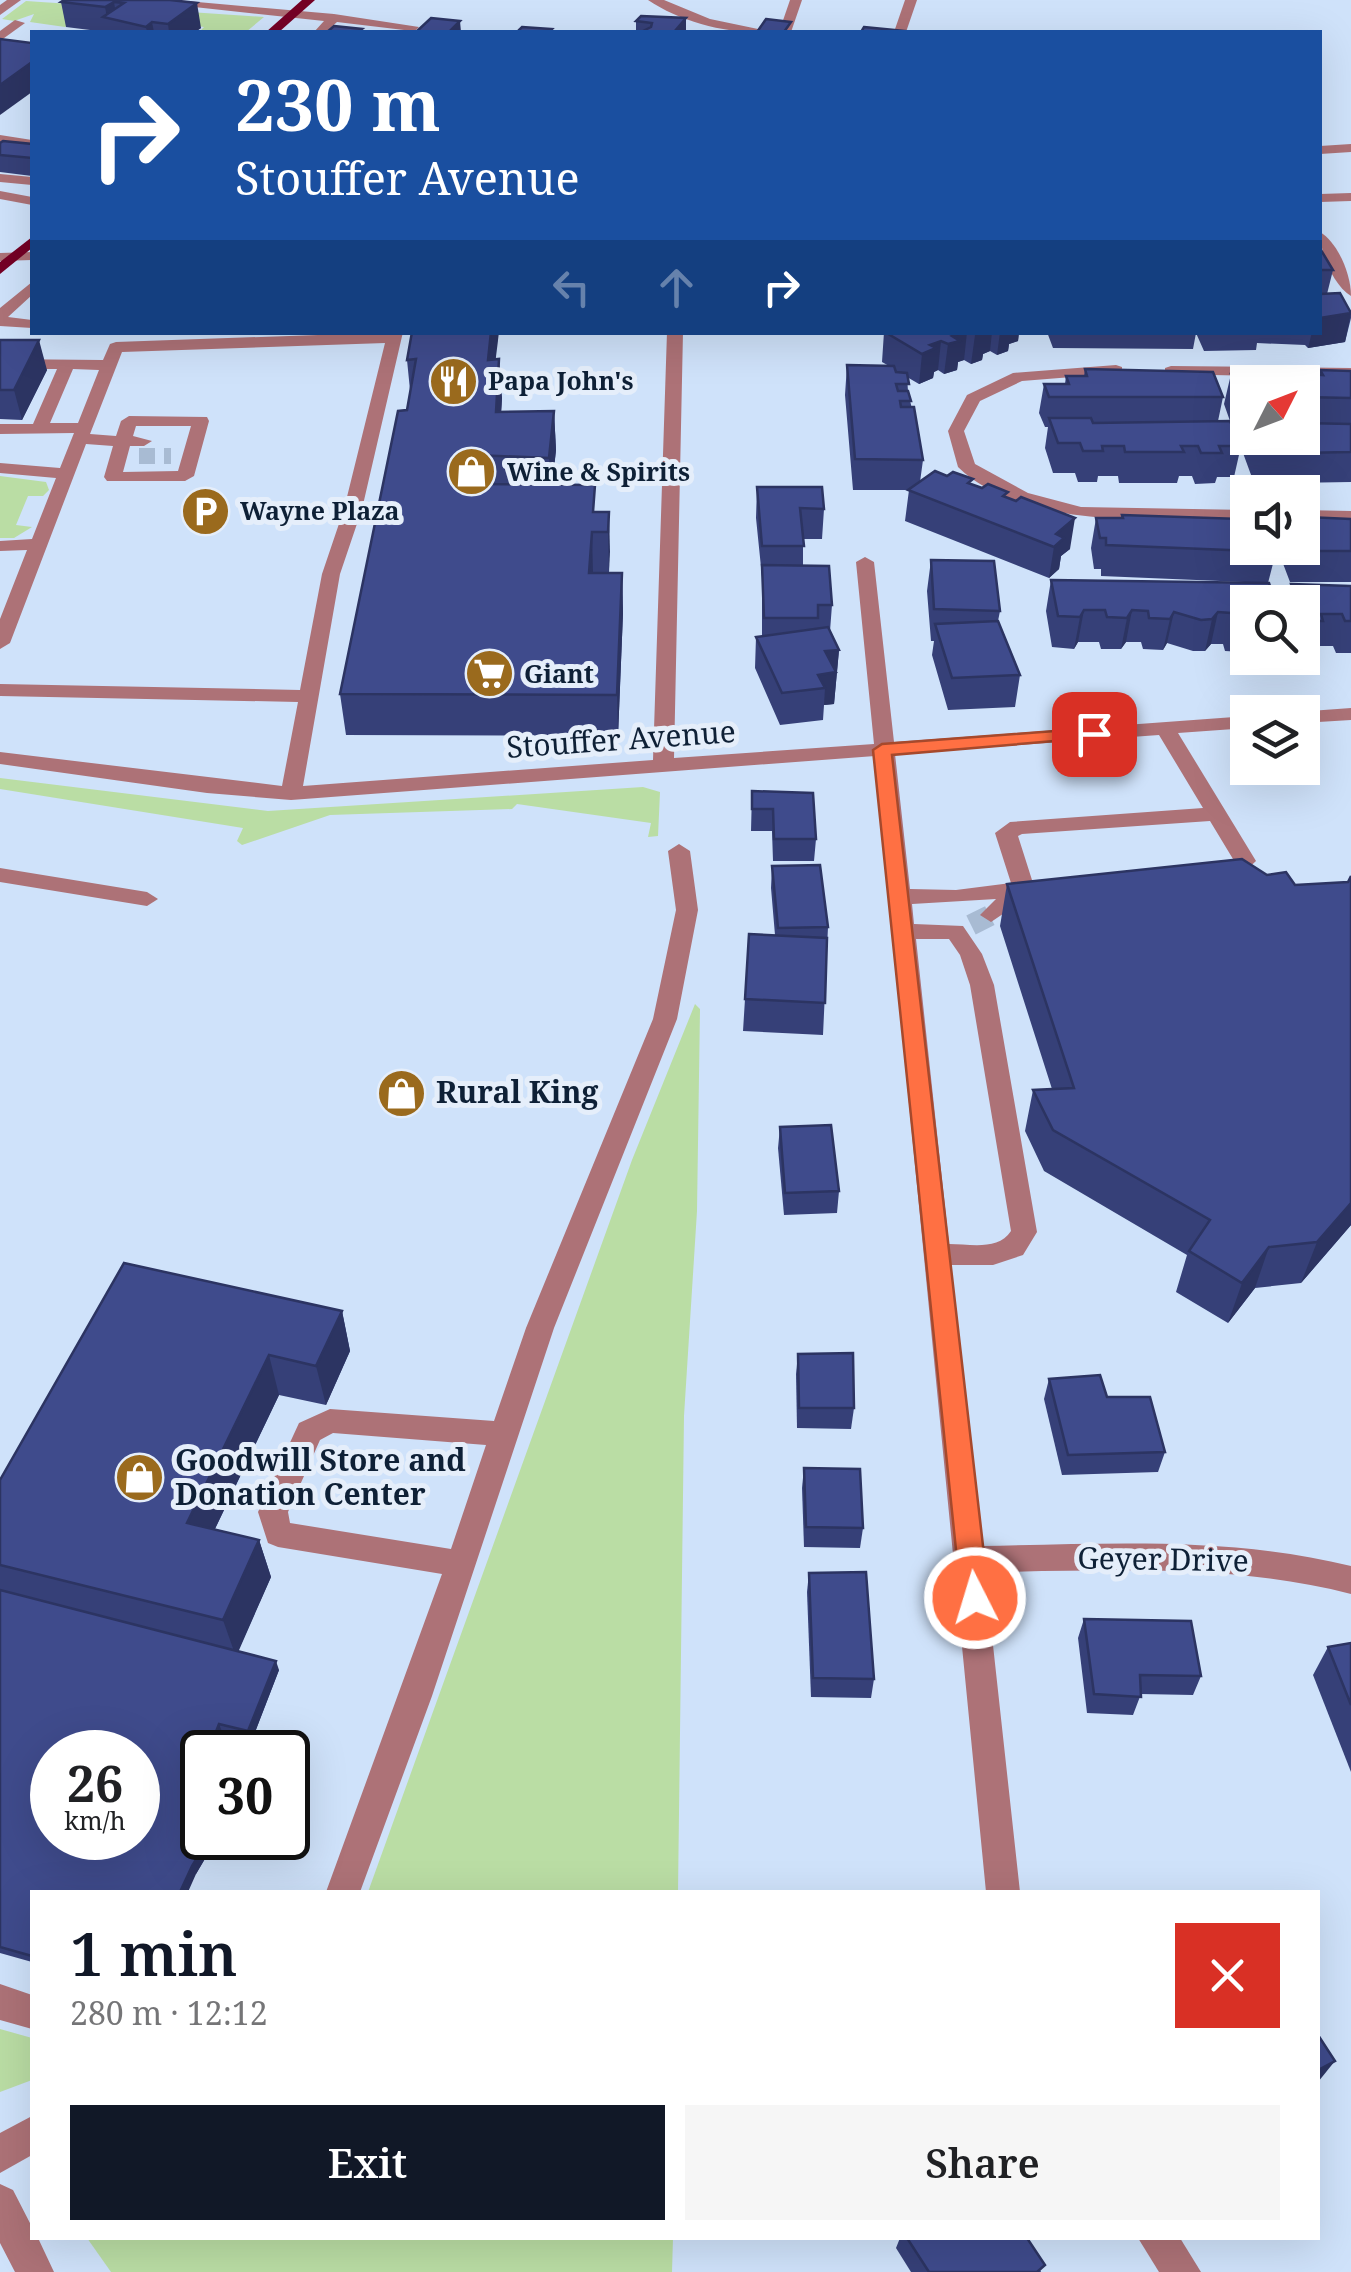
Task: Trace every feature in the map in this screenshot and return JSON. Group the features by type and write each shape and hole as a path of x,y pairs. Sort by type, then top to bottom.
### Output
{"main road":[{"path":"274,30 309,0"},
{"path":"0,270 7,256 30,242"}],"street":[{"path":"0,11 15,0"},
{"path":"136,0 194,3 402,30"},
{"path":"654,0 683,16 730,30"},
{"path":"786,30 796,0"},
{"path":"901,30 912,0"},
{"path":"322,30 333,20"},
{"path":"0,37 18,23"},
{"path":"0,139 30,144"},
{"path":"1322,150 1351,148"},
{"path":"0,178 30,181"},
{"path":"0,195 30,202"},
{"path":"1322,198 1351,197"},
{"path":"1326,253 1351,253"},
{"path":"1326,253 1351,291"},
{"path":"0,318 30,289"},
{"path":"0,318 29,324"},
{"path":"0,643 4,622 41,544 112,365 116,347 113,341 395,335 354,509 332,574 291,793"},
{"path":"663,766 675,335"},
{"path":"0,364 112,365"},
{"path":"40,429 68,364"},
{"path":"1136,371 1019,376 973,398 956,431 967,466 1022,498 1081,512 1230,515"},
{"path":"1155,371 1351,373"},
{"path":"129,421 201,421 183,448 184,476 112,477 120,449 129,421"},
{"path":"0,429 84,434 120,449 141,449"},
{"path":"0,468 68,474"},
{"path":"1320,515 1351,516"},
{"path":"0,546 41,544"},
{"path":"865,562 1004,1890"},
{"path":"0,690 307,696"},
{"path":"1320,717 1351,714"},
{"name":"Stouffer Avenue","path":"0,758 291,793 1230,723"},
{"path":"1165,728 1245,861 1233,870 1195,873"},
{"path":"1024,889 1006,832 1218,814"},
{"path":"343,1890 461,1564 540,1328 665,1019 687,910 678,851"},
{"path":"1233,870 1262,887"},
{"path":"0,874 147,900"},
{"path":"899,896 956,897 1062,885"},
{"path":"902,932 972,924 1024,889"},
{"path":"938,1254 993,1255 1014,1248 1024,1232 982,985 971,954 972,924"},
{"path":"461,1564 278,1534 272,1522 273,1512 310,1432 330,1420 504,1434"},
{"name":"Geyer Drive","path":"972,1559 1236,1559 1303,1566 1351,1580"},
{"path":"0,2002 30,2011"},
{"path":"0,2154 30,2135"},
{"path":"0,2203 35,2272"},
{"path":"1158,2240 1182,2272"}],"green space":[{"path":"26,1 264,17 248,30 201,30 204,27 90,10 65,27 30,22 34,14 14,21 2,19"},
{"path":"0,476 46,482 49,490 43,496 28,496 16,525 32,527 14,538 0,538"},
{"path":"0,778 268,811 643,787 660,792 658,836 648,837 651,823 517,804 512,809 330,815 242,845 237,841 243,828 0,789"},
{"path":"695,1004 700,1009 697,1211 684,1416 678,1890 369,1890 632,1160"},
{"path":"0,2029 30,2037 30,2081 0,2092"},
{"path":"88,2240 673,2240 672,2272 111,2272"}],"building":[{"path":"64,0 197,3 168,24 152,22 146,27 103,17 124,3 114,2 105,7 61,2"},
{"path":"641,16 686,18 676,30 645,30 652,23 636,21"},
{"path":"431,18 460,21 451,30 418,30"},
{"path":"766,19 791,22 785,30 758,30"},
{"path":"334,26 362,29 361,30 329,30"},
{"path":"522,27 552,29 551,30 519,30"},
{"path":"0,39 30,43 30,63 0,85"},
{"path":"0,143 30,144 30,158 0,155"},
{"path":"1322,252 1333,270 1322,270"},
{"path":"1340,293 1351,313 1322,318 1322,294"},
{"path":"411,335 491,335 488,360 499,359 496,412 554,411 549,458 476,455 473,484 595,485 593,512 609,512 608,532 592,532 589,573 622,573 617,695 340,694 398,411 407,410 416,359 407,360"},
{"path":"890,335 955,335 960,341 941,341 922,354"},
{"path":"0,340 39,340 14,390 0,390"},
{"path":"847,365 894,366 896,372 907,373 909,384 896,384 898,391 908,391 911,401 900,401 901,407 914,407 923,460 855,459"},
{"path":"1085,369 1213,372 1223,397 1049,397 1044,384 1069,384 1066,376 1087,376"},
{"path":"1320,370 1351,371 1351,398 1320,397"},
{"path":"1049,418 1091,418 1093,423 1230,421 1230,446 1219,446 1222,453 1201,453 1198,446 1181,446 1184,452 1125,452 1124,446 1083,451 1080,443 1058,443"},
{"path":"1320,423 1351,424 1351,452 1320,453"},
{"path":"935,471 947,476 953,472 973,479 968,483 982,488 988,484 1008,492 1003,496 1016,501 1021,497 1075,518 1056,534 1064,538 1054,547 908,490"},
{"path":"757,487 822,487 824,509 800,508 804,546 762,546"},
{"path":"1122,515 1230,519 1230,550 1106,545 1106,538 1100,538 1096,518 1123,518"},
{"path":"1320,518 1351,519 1351,551 1320,551"},
{"path":"931,560 994,561 1000,611 934,609"},
{"path":"762,565 829,566 832,605 818,605 818,618 764,618"},
{"path":"1051,580 1270,585 1230,585 1230,613 1218,612 1212,619 1174,612 1170,619 1149,618 1148,611 1132,610 1127,618 1107,617 1105,610 1084,610 1080,617 1058,616"},
{"path":"1291,584 1351,586 1351,621 1345,621 1342,614 1321,614 1320,621 1320,585"},
{"path":"998,621 1020,675 952,678 935,624"},
{"path":"828,627 839,650 825,651 836,672 818,675 825,688 782,693 756,637"},
{"path":"752,791 813,793 816,839 774,839 773,809 752,809"},
{"path":"1242,859 1267,875 1286,872 1295,885 1348,882 1351,876 1351,1203 1317,1242 1269,1247 1242,1283 1189,1251 1210,1220 1053,1130 1033,1090 1074,1088 1007,884"},
{"path":"820,865 828,927 778,928 772,866"},
{"path":"749,934 827,938 825,1003 745,999"},
{"path":"831,1125 839,1191 785,1193 780,1127"},
{"name":"Goodwill Store and Donation Center","path":"124,1263 342,1311 316,1366 269,1355 187,1523 259,1540 223,1620 0,1565 0,1480"},
{"path":"853,1353 854,1408 799,1408 798,1354"},
{"path":"1100,1375 1107,1397 1150,1397 1165,1452 1068,1455 1049,1379"},
{"path":"804,1468 860,1469 863,1528 806,1527"},
{"path":"866,1572 874,1679 813,1678 809,1573"},
{"path":"0,1590 276,1661 248,1730 219,1724 217,1730 180,1730 180,1860 196,1860 181,1890 30,1890 30,1955 0,1947"},
{"path":"1084,1619 1191,1621 1201,1676 1140,1675 1141,1697 1094,1694"},
{"path":"1351,1643 1351,1705 1328,1647"},
{"path":"1320,2038 1335,2061 1320,2069"},
{"path":"908,2240 1028,2240 1045,2265 1037,2272 929,2272"}],"tunnel":[{"path":"139,456 171,456"},
{"path":"971,925 991,915"}],"place":[{"name":"Papa John's","path":"453,381"},
{"name":"Wine & Spirits","path":"472,472"},
{"name":"Wayne Plaza","path":"205,511"},
{"name":"Giant","path":"489,674"},
{"name":"Rural King","path":"401,1093"},
{"name":"Goodwill Store and Donation Center","path":"140,1478"}],"route":[{"path":"975,1598 882,750 1094,734"}]}
